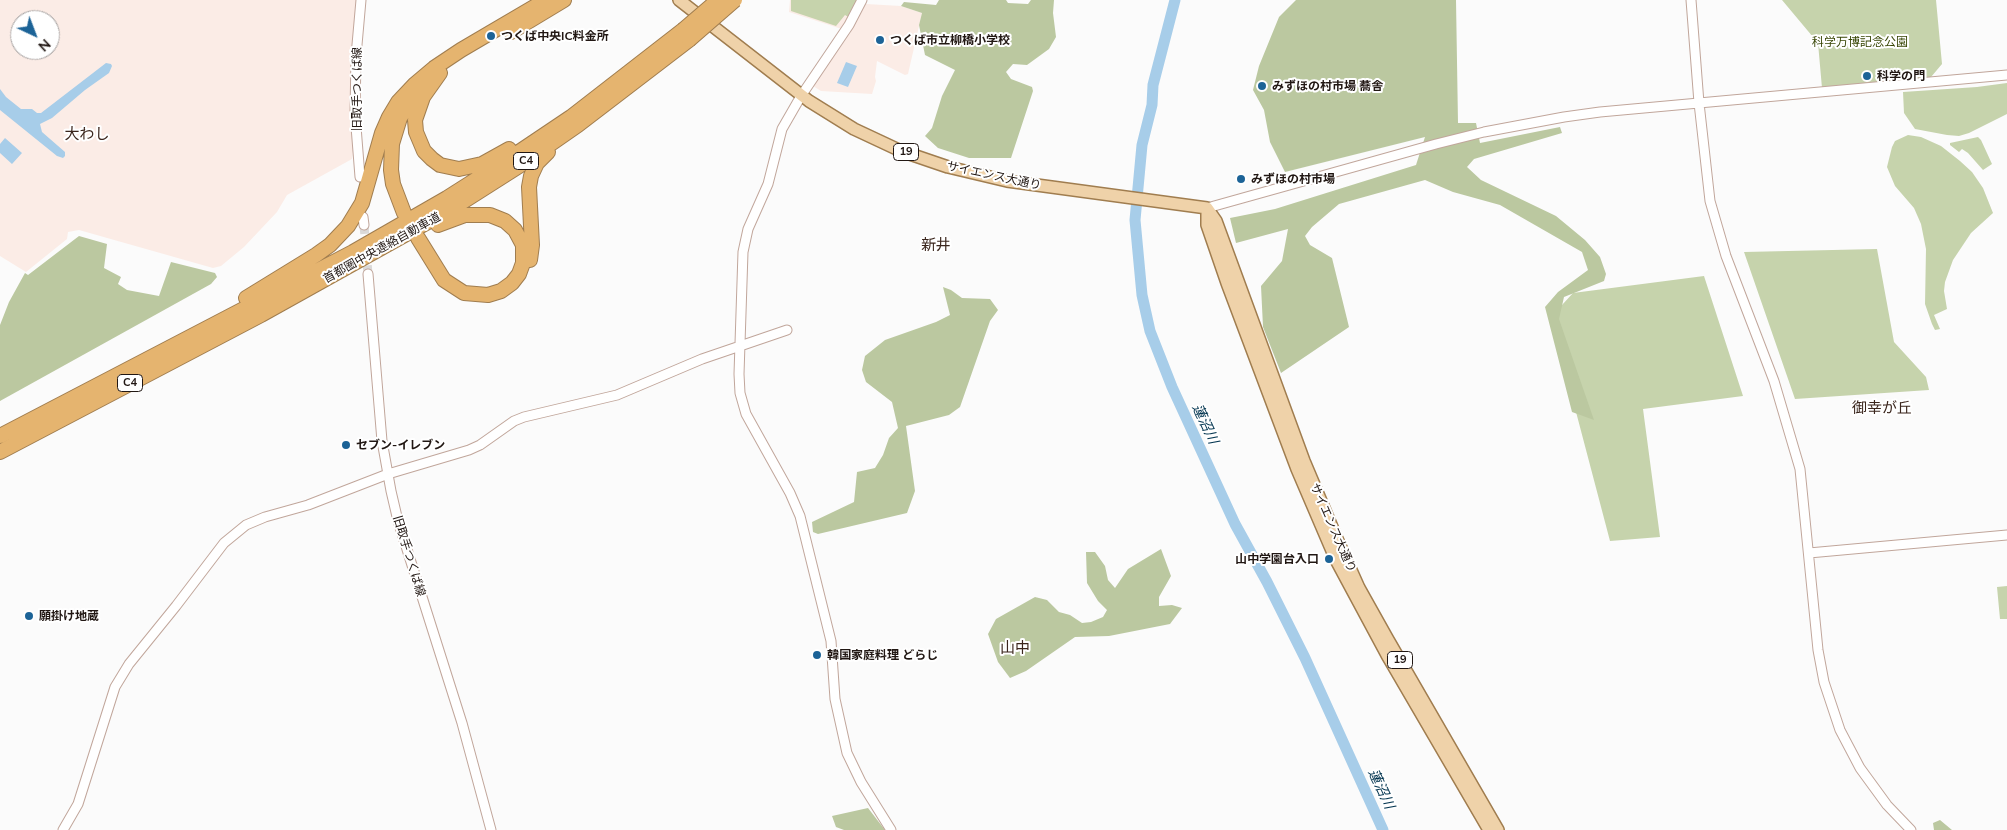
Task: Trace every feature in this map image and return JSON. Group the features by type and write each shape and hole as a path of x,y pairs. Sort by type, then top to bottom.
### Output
{"highway":[{"path":"143,361 299,267 338,238 362,203 382,133 398,102 415,84 447,59 546,0"},
{"path":"404,97 389,133 385,155 386,180 392,200 401,215 391,170 392,144 400,118 409,104 425,84 440,73 564,0"},
{"name":"首都圏中央連絡自動車道","path":"0,452 261,315 453,208 526,161 652,70 718,0"},
{"name":"首都圏中央連絡自動車道","path":"0,436 399,227 513,156 735,0"},
{"path":"261,315 306,296 436,226 465,215 490,215 505,221 514,230 523,245 523,263 516,279 501,291 488,295 464,293 444,280 415,240 435,276 448,291 458,297 481,303 493,301 515,289 523,279 531,258 529,188 537,163 550,150 629,91 652,70"},
{"path":"440,73 418,107 415,120 416,132 424,151 432,159 448,167 459,169 482,164 556,120 571,116"}],"main road":[{"name":"サイエンス大通り","path":"679,0 801,96 846,124 881,142 948,167 1008,182 1207,208 1216,221 1313,484 1336,539 1359,588 1386,638 1451,746 1498,830"},
{"name":"サイエンス大通り","path":"1207,208 1206,225 1300,476 1336,560 1386,655 1489,830"}],"street":[{"name":"旧取手つくば線","path":"360,177 355,114 356,56 361,0"},
{"path":"862,0 849,25 801,96 782,129 768,184 748,229 744,252 740,393 746,414 790,492 800,516 831,641 835,699 846,746 860,782 892,830"},
{"path":"1691,0 1699,103 1710,201 1718,234 1774,381 1800,469 1822,674 1840,730 1860,768 1875,791 1911,830"},
{"path":"1207,208 1484,132 1600,112 2007,75"},
{"name":"旧取手つくば線","path":"368,274 382,441 398,522 459,715 491,830"},
{"path":"63,830 78,804 115,687 129,664 224,543 246,525 265,517 308,505 388,474 468,450 480,445 514,421 617,394 675,369 786,330"},
{"path":"1809,553 2007,535"}],"shaded area":[{"path":"0,0 356,0 350,95 352,159 287,195 277,212 244,247 221,266 213,268 79,230 68,232 67,239 26,272 0,256"},
{"name":"つくば市立柳橋小学校","path":"790,0 859,0 858,2 866,4 901,6 922,13 908,74 905,75 877,61 876,81 872,94 821,91 813,86 851,32 789,12"}],"green space":[{"path":"791,0 857,0 850,18 845,15 836,26 791,11"},
{"path":"939,0 1006,0 1008,3 1028,4 1031,0 1054,0 1053,13 1056,37 1049,49 1027,65 1013,64 1006,72 1011,79 1032,87 1033,91 1011,158 969,158 938,148 925,136 932,128 942,96 955,70 925,55 919,25 922,13 901,6 904,2 936,5"},
{"path":"1296,0 1456,0 1458,123 1476,123 1480,143 1560,127 1562,133 1474,159 1467,167 1481,180 1556,216 1585,240 1600,257 1606,274 1604,281 1564,297 1559,319 1594,420 1572,412 1545,307 1558,292 1588,270 1582,252 1500,205 1453,192 1425,180 1339,204 1312,227 1305,236 1310,245 1332,258 1349,327 1281,373 1263,327 1261,286 1282,261 1288,229 1236,243 1230,218 1275,209 1416,165 1425,137 1285,172 1270,142 1264,110 1253,90 1259,66 1279,17"},
{"name":"科学万博記念公園","path":"1782,0 1936,0 1942,64 1931,77 1822,88 1818,43"},
{"path":"2007,83 2007,114 1959,136 1915,129 1904,113 1903,92"},
{"path":"1908,135 1921,137 1941,146 1972,172 1983,188 1993,213 1971,233 1953,260 1945,282 1944,291 1947,309 1934,315 1940,329 1935,330 1925,304 1926,249 1921,224 1914,208 1895,186 1887,167 1895,141"},
{"path":"1978,137 1992,164 1983,170 1968,153 1962,149 1959,152 1950,145 1950,143"},
{"path":"79,236 107,244 104,268 121,277 118,284 127,290 159,296 171,262 215,273 217,277 211,284 0,401 0,325 9,302 25,273 28,275"},
{"path":"1877,249 1894,342 1926,377 1929,390 1795,399 1744,252"},
{"path":"1704,276 1743,396 1643,409 1660,537 1610,541 1551,317 1573,293"},
{"path":"943,287 962,298 990,299 998,310 990,321 960,407 949,415 906,426 915,491 907,513 818,534 813,532 812,522 854,502 857,472 875,468 883,455 889,438 898,428 892,402 866,382 862,370 865,356 885,340 936,322 950,315"},
{"path":"1161,549 1171,576 1159,597 1159,606 1172,605 1182,608 1170,624 1109,636 1075,637 1026,671 1010,678 998,662 988,634 996,619 1035,597 1047,600 1059,612 1070,615 1082,623 1091,622 1103,617 1107,610 1098,601 1087,583 1086,552 1095,552 1105,566 1108,580 1115,588 1128,569"},
{"path":"2007,586 2007,619 2000,619 1997,587"},
{"path":"868,808 885,830 844,830 836,827 832,816"},
{"path":"1940,820 1952,830 1934,830 1933,823"}],"water":[{"path":"846,62 857,66 848,87 837,83"},
{"path":"106,63 112,66 109,73 85,90 52,118 40,124 42,132 65,152 63,158 57,156 0,110 0,89 6,97 21,109 32,109 37,113 41,113"},
{"path":"5,138 22,153 12,164 0,153 0,144"}],"waterway":[{"name":"蓮沼川","path":"1175,0 1153,85 1152,105 1142,145 1135,220 1142,295 1150,331 1172,387 1235,524 1267,582 1305,658 1383,830"}],"tunnel":[{"path":"364,225 368,274"}],"place":[{"name":"つくば中央IC料金所","path":"491,36"},
{"name":"つくば市立柳橋小学校","path":"880,40"},
{"name":"科学の門","path":"1867,76"},
{"name":"みずほの村市場 蕎舎","path":"1262,86"},
{"name":"みずほの村市場","path":"1241,179"},
{"name":"セブン-イレブン","path":"346,445"},
{"name":"山中学園台入口","path":"1329,559"},
{"name":"願掛け地蔵","path":"29,616"},
{"name":"韓国家庭料理 どらじ","path":"817,655"}],"district":[{"name":"大わし","path":"87,134"},
{"name":"新井","path":"936,245"},
{"name":"御幸が丘","path":"1882,408"},
{"name":"山中","path":"1015,648"}]}
